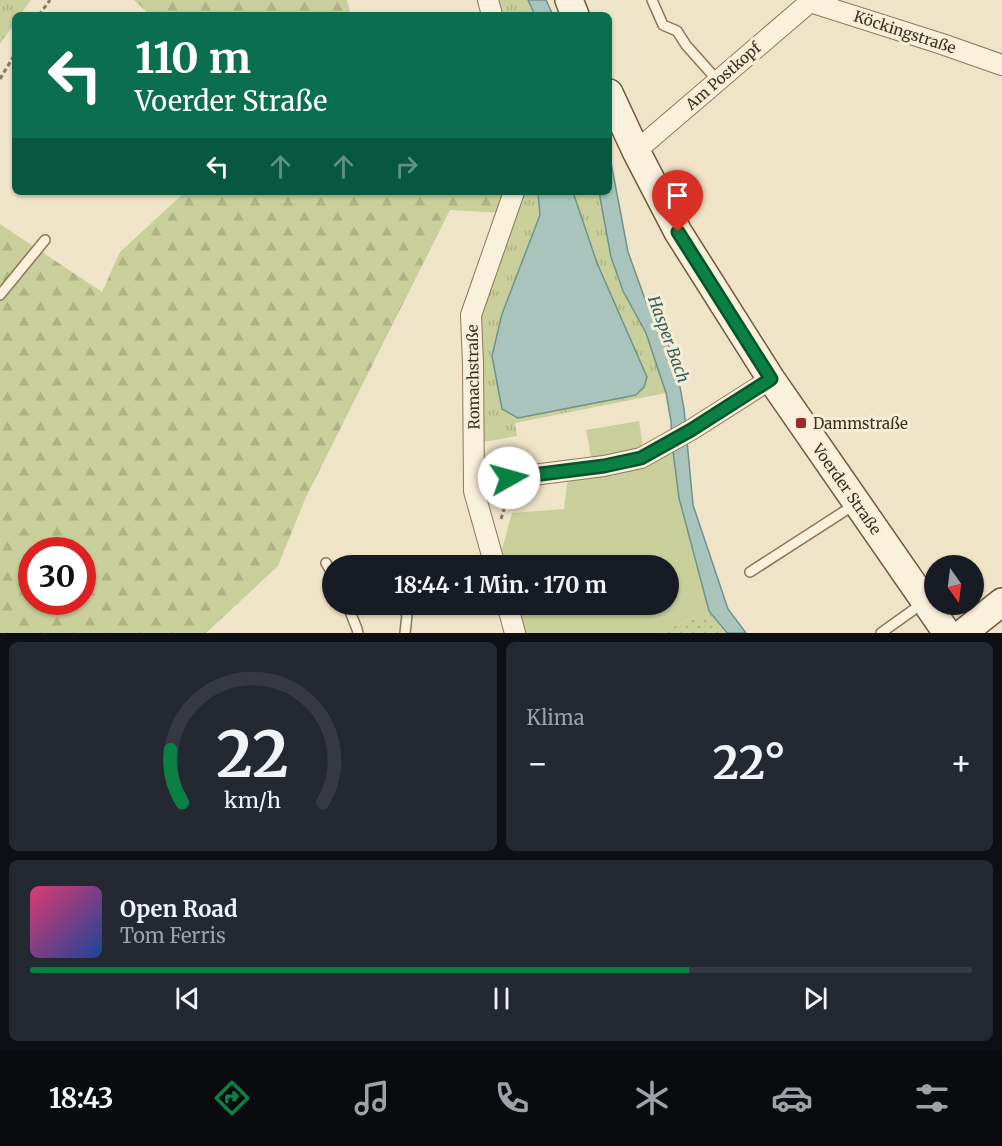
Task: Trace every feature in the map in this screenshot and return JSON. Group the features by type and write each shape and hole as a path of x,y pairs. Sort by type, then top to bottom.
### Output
{"main road":[{"name":"Voerder Straße","path":"612,100 636,152 678,232 771,379 924,601"},
{"path":"963,633 1002,602"},
{"name":"Voerder Straße","path":"934,615 947,633"}],"street":[{"name":"Am Postkopf","path":"636,152 809,1"},
{"name":"Köckingstraße","path":"809,1 1002,65"},
{"name":"Romachstraße","path":"492,555 474,491 471,315 513,195"},
{"path":"509,478 604,466 641,458 691,430 771,379"},
{"path":"510,615 515,633"}],"lane":[{"path":"652,0 663,25 677,31 686,45 718,81"},
{"path":"0,295 45,240"},
{"path":"750,572 857,503"},
{"path":"880,633 924,603"},
{"path":"351,615 358,633"},
{"path":"405,633 407,615"}],"path":[{"path":"0,78 12,59"}],"green space":[{"path":"0,0 31,0 22,12 12,12 12,27 0,44"},
{"path":"134,0 347,0 350,12 147,12"},
{"path":"496,0 528,0 534,12 499,12"},
{"path":"182,195 504,195 503,213 450,210 306,497 278,566 206,633 0,633 0,224 102,292 120,252"},
{"path":"513,195 600,195 611,257 623,291 646,333 666,393 515,423 517,436 483,442 476,319"},
{"path":"639,421 644,453 592,461 586,430"},
{"path":"672,443 679,498 709,611 659,633 521,633 515,615 679,615 679,555 500,555 512,513 564,509 568,477"},
{"path":"709,611 725,633 659,633"}],"water":[{"path":"528,0 546,0 552,12 534,12"},
{"path":"612,168 628,252 646,302 657,318 675,360 684,409 693,505 728,609 746,633 727,633 709,611 679,498 666,393 646,333 623,291 611,257 600,195 612,195"},
{"path":"538,195 574,195 597,263 647,377 644,387 636,395 518,418 502,409 492,356 502,314 540,215"}],"place":[{"name":"Dammstraße","path":"801,423"}],"route":[{"path":"509,478 604,466 641,458 691,430 771,379 678,232"}],"water label":[{"name":"Hasper Bach","path":"669,339"}]}
